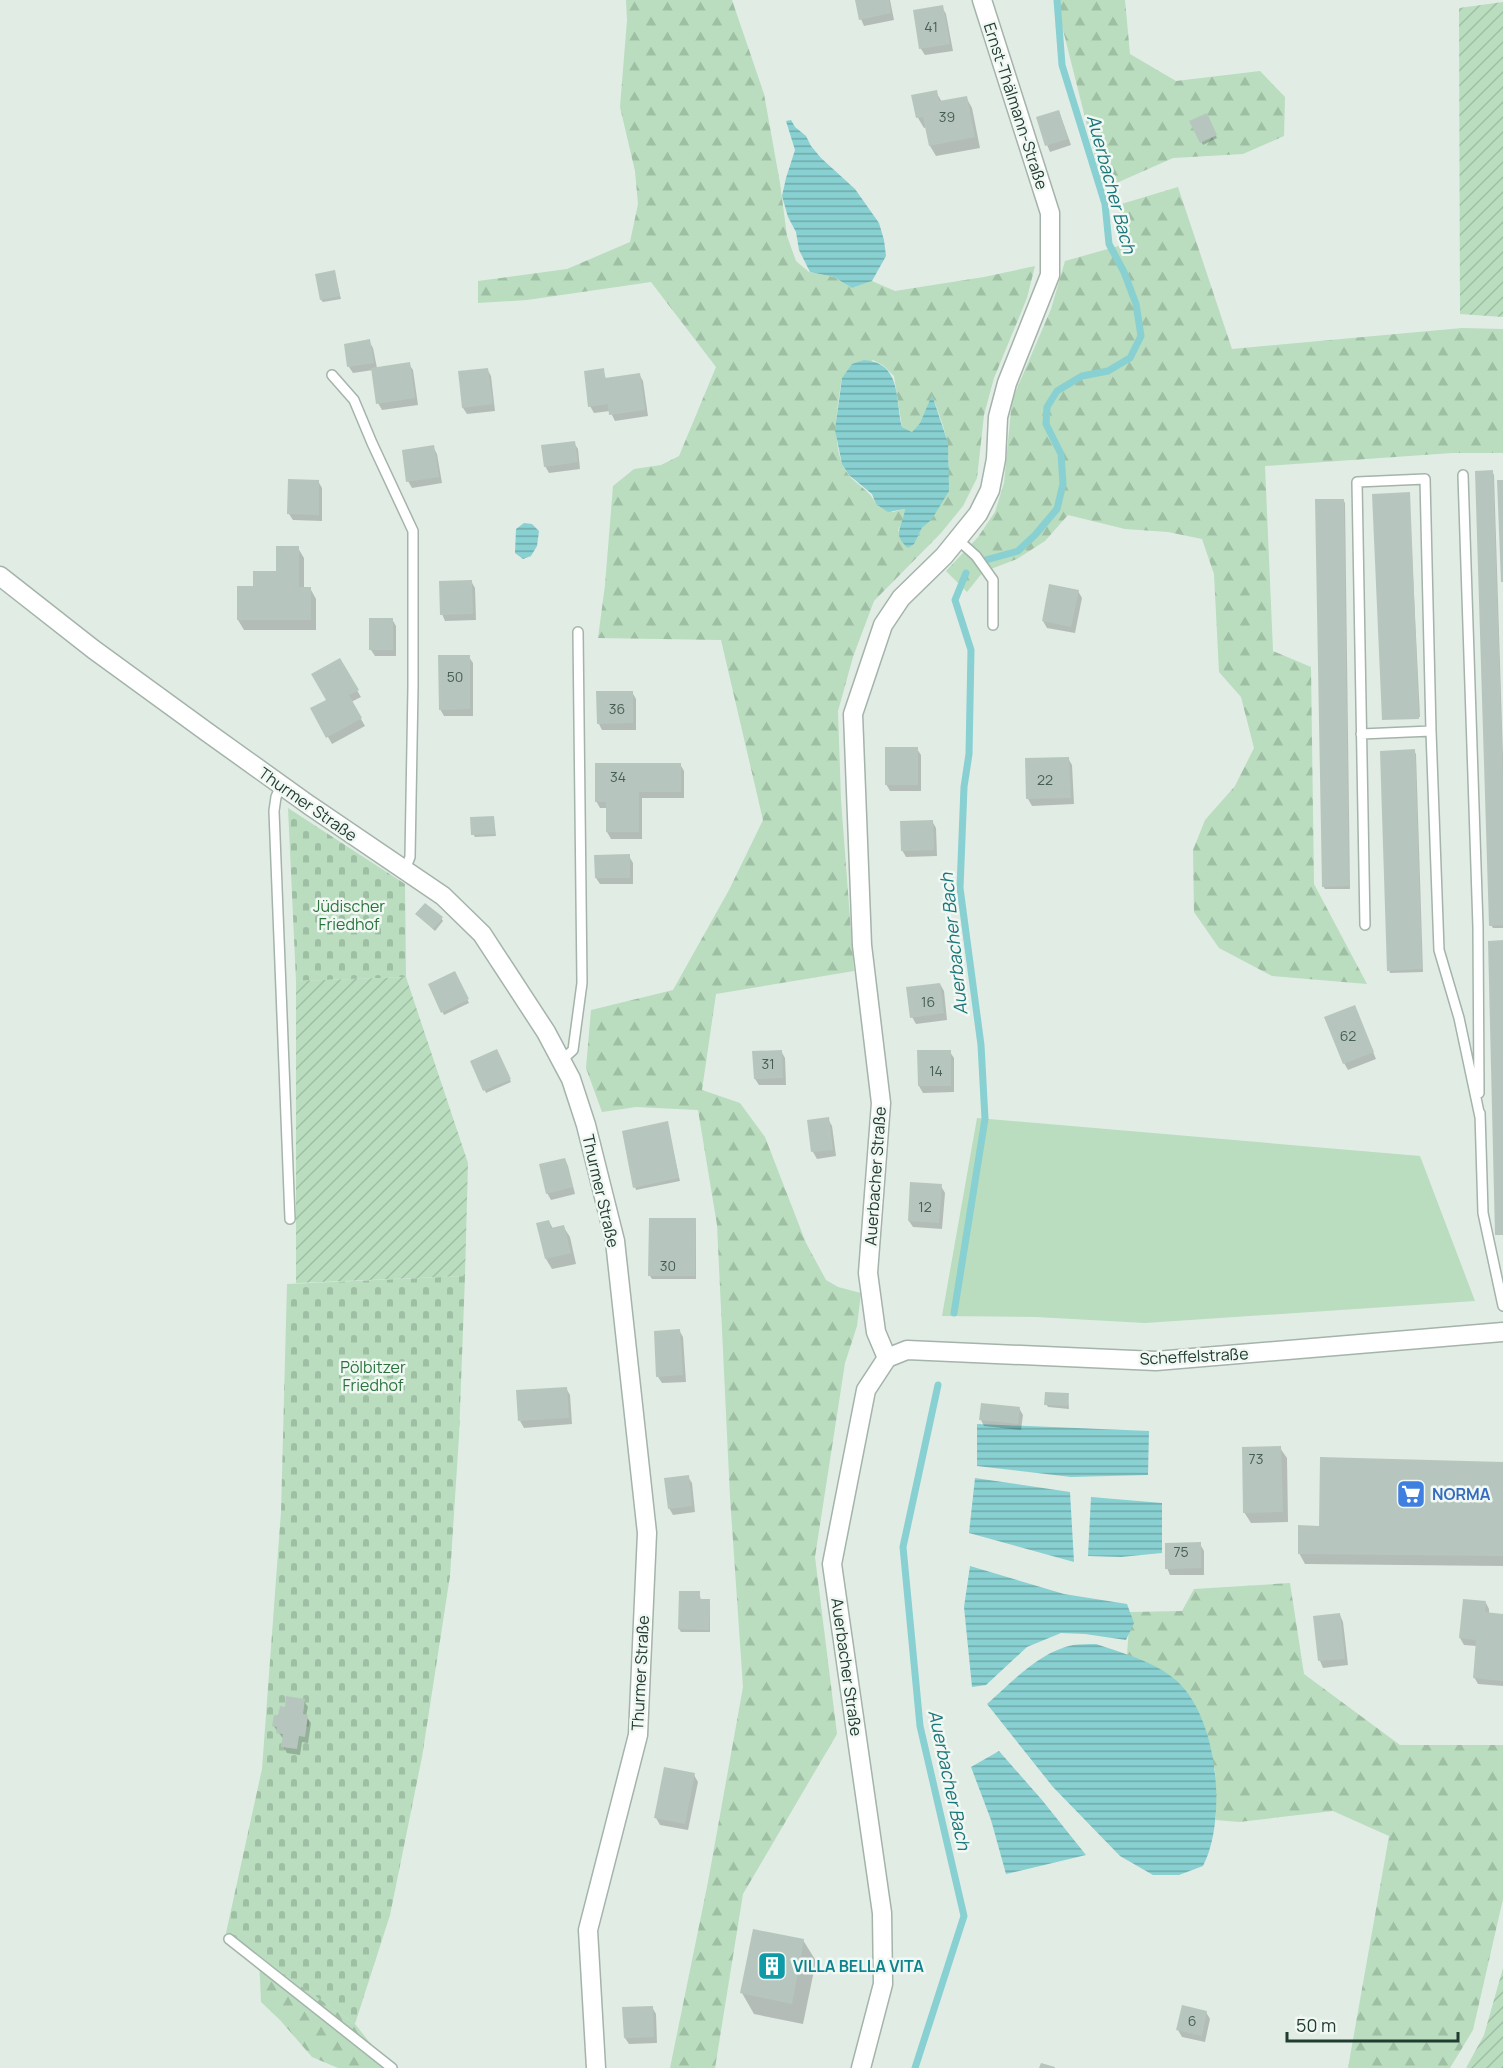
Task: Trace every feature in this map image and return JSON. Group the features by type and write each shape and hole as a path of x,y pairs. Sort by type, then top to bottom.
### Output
{"street":[{"name":"Ernst-Thälmann-Straße","path":"982,0 1050,213"},
{"name":"Auerbacher Straße","path":"861,2068 883,1984 882,1913 832,1564 866,1390 887,1358 876,1332 868,1273 881,1104 862,945 853,714 883,625 901,598 944,556 978,514 990,490 996,459 998,417 1006,383 1050,275 1050,213"},
{"name":"Thurmer Straße","path":"0,576 93,649 281,785 443,896 482,934 546,1032 571,1079 586,1125 615,1241 647,1533 638,1735 588,1930 596,2068"},
{"name":"Scheffelstraße","path":"887,1358 897,1352 907,1350 1156,1361 1503,1332"}],"lane":[{"path":"332,375 354,400 413,531 410,857 405,870"},
{"path":"1463,476 1478,927 1483,1213 1503,1306"},
{"path":"1365,925 1356,482 1425,479 1439,950 1459,1018 1480,1117"},
{"path":"957,539 976,556 993,580 993,625"},
{"path":"561,1061 573,1050 582,983 578,632"},
{"path":"1361,734 1431,731"},
{"path":"281,785 274,811 290,1219"},
{"path":"229,1939 392,2068"}],"green space":[{"path":"626,0 732,0 764,94 787,236 796,261 809,272 834,277 852,288 872,281 895,291 984,277 1035,266 1027,298 994,378 984,415 977,478 963,506 941,533 874,601 853,657 838,711 841,800 854,971 716,994 702,1090 740,1103 765,1137 806,1243 826,1280 838,1287 861,1293 857,1326 845,1363 815,1557 837,1734 743,1894 715,2068 670,2068 708,1882 743,1687 730,1497 717,1225 698,1110 636,1107 602,1112 586,1068 591,1010 673,990 729,890 763,820 721,640 598,638 613,486 634,469 661,465 679,456 716,367 651,282 527,300 478,303 478,281 567,269 630,242 638,204 635,171 620,107 627,20","holes":["873,360 884,366 894,376 902,427 912,432 920,423 932,396 947,442 947,477 940,501 934,514 908,548 898,530 904,519 905,509 893,512 876,504 848,474 842,464 837,440 837,414 842,378"]},
{"path":"1057,0 1125,0 1130,54 1176,81 1260,71 1285,97 1284,136 1243,154 1173,158 1103,189"},
{"path":"1503,2 1503,317 1460,314 1459,8"},
{"path":"1178,187 1232,349 1462,328 1503,329 1503,453 1452,453 1265,466 1273,651 1311,667 1314,884 1367,984 1272,976 1219,948 1194,912 1193,850 1205,820 1235,786 1254,748 1241,697 1219,672 1214,574 1202,539 1168,532 1125,529 1068,515 1045,541 1017,559 983,572 967,592 946,571 978,537 995,512 1004,483 1012,400 1051,309 1065,261 1122,245 1118,205"},
{"name":"Jüdischer Friedhof","path":"288,808 405,884 406,977 296,981"},
{"path":"406,977 468,1163 465,1276 296,1283 296,981"},
{"path":"977,1118 1420,1156 1475,1301 1145,1323 1036,1317 942,1316"},
{"name":"Pölbitzer Friedhof","path":"465,1276 459,1436 450,1576 422,1757 390,1915 355,2024 226,1933 262,1769 281,1512 287,1284"},
{"path":"1290,1583 1304,1674 1400,1745 1503,1745 1503,1899 1473,2030 1450,2068 1348,2068 1389,1836 1333,1811 1239,1822 1216,1820 1215,1769 1146,1662 1127,1655 1130,1612 1182,1611 1194,1589"},
{"path":"259,1956 355,2024 390,2068 338,2068 312,2057 261,2002"},
{"path":"1503,1968 1503,2068 1466,2068 1484,2035"}],"water":[{"path":"791,120 795,127 806,136 821,158 855,189 879,223 886,256 872,281 852,288 834,277 810,272 799,250 796,232 788,217 782,196 795,150 786,121"},
{"path":"864,360 885,368 891,375 895,384 902,427 912,432 920,423 932,395 948,443 949,491 932,519 922,528 914,544 908,548 899,534 905,509 888,512 876,504 872,494 849,475 842,464 835,430 842,378 852,364"},
{"path":"524,523 532,524 539,531 537,546 531,556 523,559 515,553 516,529"},
{"path":"977,1424 1149,1431 1148,1475 1071,1477 977,1466"},
{"path":"975,1478 1070,1492 1074,1562 969,1533"},
{"path":"1091,1497 1162,1503 1162,1553 1121,1557 1088,1556"},
{"path":"970,1566 1064,1594 1127,1604 1134,1623 1126,1640 1061,1633 1027,1647 986,1685 972,1687 964,1607"},
{"path":"1096,1644 1154,1666 1172,1677 1188,1693 1200,1714 1209,1739 1216,1794 1211,1845 1203,1866 1179,1875 1153,1875 1120,1856 1053,1787 987,1704 1027,1669 1049,1654 1073,1645"},
{"path":"999,1751 1086,1855 1006,1874 991,1820 971,1767"}],"building":[{"path":"855,0 889,0 891,13 859,20"},
{"path":"943,5 950,44 919,49 913,10"},
{"path":"937,90 939,101 967,96 975,137 929,146 923,117 916,118 911,95"},
{"path":"1059,110 1068,139 1045,146 1036,117"},
{"path":"1207,113 1217,135 1200,143 1189,121"},
{"path":"335,270 340,296 320,300 315,274"},
{"path":"370,339 374,363 347,367 344,344"},
{"path":"410,362 415,398 376,404 371,368"},
{"path":"488,368 493,404 462,408 458,371"},
{"path":"604,368 605,378 640,373 645,410 609,415 608,404 588,407 584,371"},
{"path":"575,441 578,462 544,467 541,445"},
{"path":"434,445 439,477 406,482 402,450"},
{"path":"1493,470 1503,778 1503,925 1489,926 1475,471"},
{"path":"288,479 319,480 319,515 287,514"},
{"path":"1497,480 1503,480 1503,582 1501,582"},
{"path":"1410,492 1419,719 1382,720 1372,494"},
{"path":"1315,499 1344,499 1349,886 1322,887"},
{"path":"276,546 299,546 299,587 311,587 311,620 237,620 237,586 253,586 253,571 276,571"},
{"path":"472,580 473,614 440,615 439,581"},
{"path":"1049,584 1079,590 1071,627 1042,621"},
{"path":"369,618 393,618 393,650 369,650"},
{"path":"438,655 470,655 470,709 439,710"},
{"path":"340,658 359,690 349,695 362,718 326,738 310,708 326,700 311,674"},
{"path":"596,691 633,691 633,723 597,724"},
{"path":"885,747 918,747 918,785 885,785"},
{"path":"1415,749 1422,969 1387,971 1380,751"},
{"path":"1069,757 1071,798 1026,799 1025,758"},
{"path":"595,763 681,763 681,792 639,792 639,832 606,832 606,802 595,802"},
{"path":"494,816 495,834 471,835 470,817"},
{"path":"933,820 934,850 901,851 900,821"},
{"path":"630,854 630,878 595,878 594,855"},
{"path":"425,903 443,917 433,929 415,914"},
{"path":"1503,940 1503,1235 1495,1235 1488,941"},
{"path":"455,971 469,999 441,1013 428,984"},
{"path":"940,983 944,1013 910,1018 906,987"},
{"path":"1355,1005 1374,1052 1343,1064 1324,1017"},
{"path":"497,1049 511,1079 483,1091 470,1061"},
{"path":"782,1050 783,1078 754,1079 752,1051"},
{"path":"917,1050 951,1050 951,1086 918,1086"},
{"path":"829,1117 833,1150 811,1152 807,1120"},
{"path":"668,1121 679,1178 633,1188 622,1131"},
{"path":"565,1158 573,1187 546,1194 539,1164"},
{"path":"910,1182 942,1184 939,1223 908,1221"},
{"path":"649,1218 696,1218 695,1276 648,1276"},
{"path":"549,1220 551,1228 564,1225 571,1253 545,1259 536,1223"},
{"path":"680,1329 683,1375 656,1377 654,1331"},
{"path":"567,1387 569,1418 518,1421 516,1390"},
{"path":"1045,1392 1069,1393 1068,1406 1044,1405"},
{"path":"981,1403 1020,1407 1018,1424 979,1420"},
{"path":"1281,1446 1283,1512 1243,1513 1242,1447"},
{"name":"NORMA","path":"1320,1457 1503,1462 1503,1556 1298,1554 1298,1525 1319,1526"},
{"path":"689,1475 692,1506 668,1509 664,1478"},
{"path":"1201,1542 1201,1568 1165,1569 1165,1543"},
{"path":"679,1591 700,1591 700,1599 710,1599 709,1630 678,1629"},
{"path":"1463,1599 1486,1601 1485,1612 1503,1614 1503,1681 1473,1678 1476,1640 1459,1638"},
{"path":"1340,1613 1345,1659 1318,1661 1313,1616"},
{"path":"286,1696 305,1699 303,1714 308,1715 305,1737 299,1736 297,1749 281,1747 283,1734 276,1733 277,1727 272,1726 274,1715 278,1715 280,1706 285,1707"},
{"path":"664,1767 695,1773 685,1824 654,1818"},
{"name":"VILLA BELLA VITA","path":"753,1929 804,1939 792,2004 740,1993"},
{"path":"1182,2005 1207,2011 1202,2036 1176,2030"},
{"path":"653,2006 654,2037 624,2038 622,2007"},
{"path":"1041,2063 1055,2067 1055,2068 1039,2068"}],"waterway":[{"name":"Auerbacher Bach","path":"982,561 1018,551 1057,509 1063,484 1061,454 1046,424 1047,407 1057,391 1082,376 1108,371 1130,358 1141,336 1136,304 1124,272 1109,244 1105,204 1062,65 1057,0"},
{"name":"Auerbacher Bach","path":"954,1313 985,1119 981,1045 960,888 964,787 969,754 971,650 955,600 966,573"},
{"name":"Auerbacher Bach","path":"915,2068 964,1916 920,1726 903,1547 938,1385"}],"place":[{"name":"NORMA","path":"1411,1494"},
{"name":"VILLA BELLA VITA","path":"772,1966"}]}
